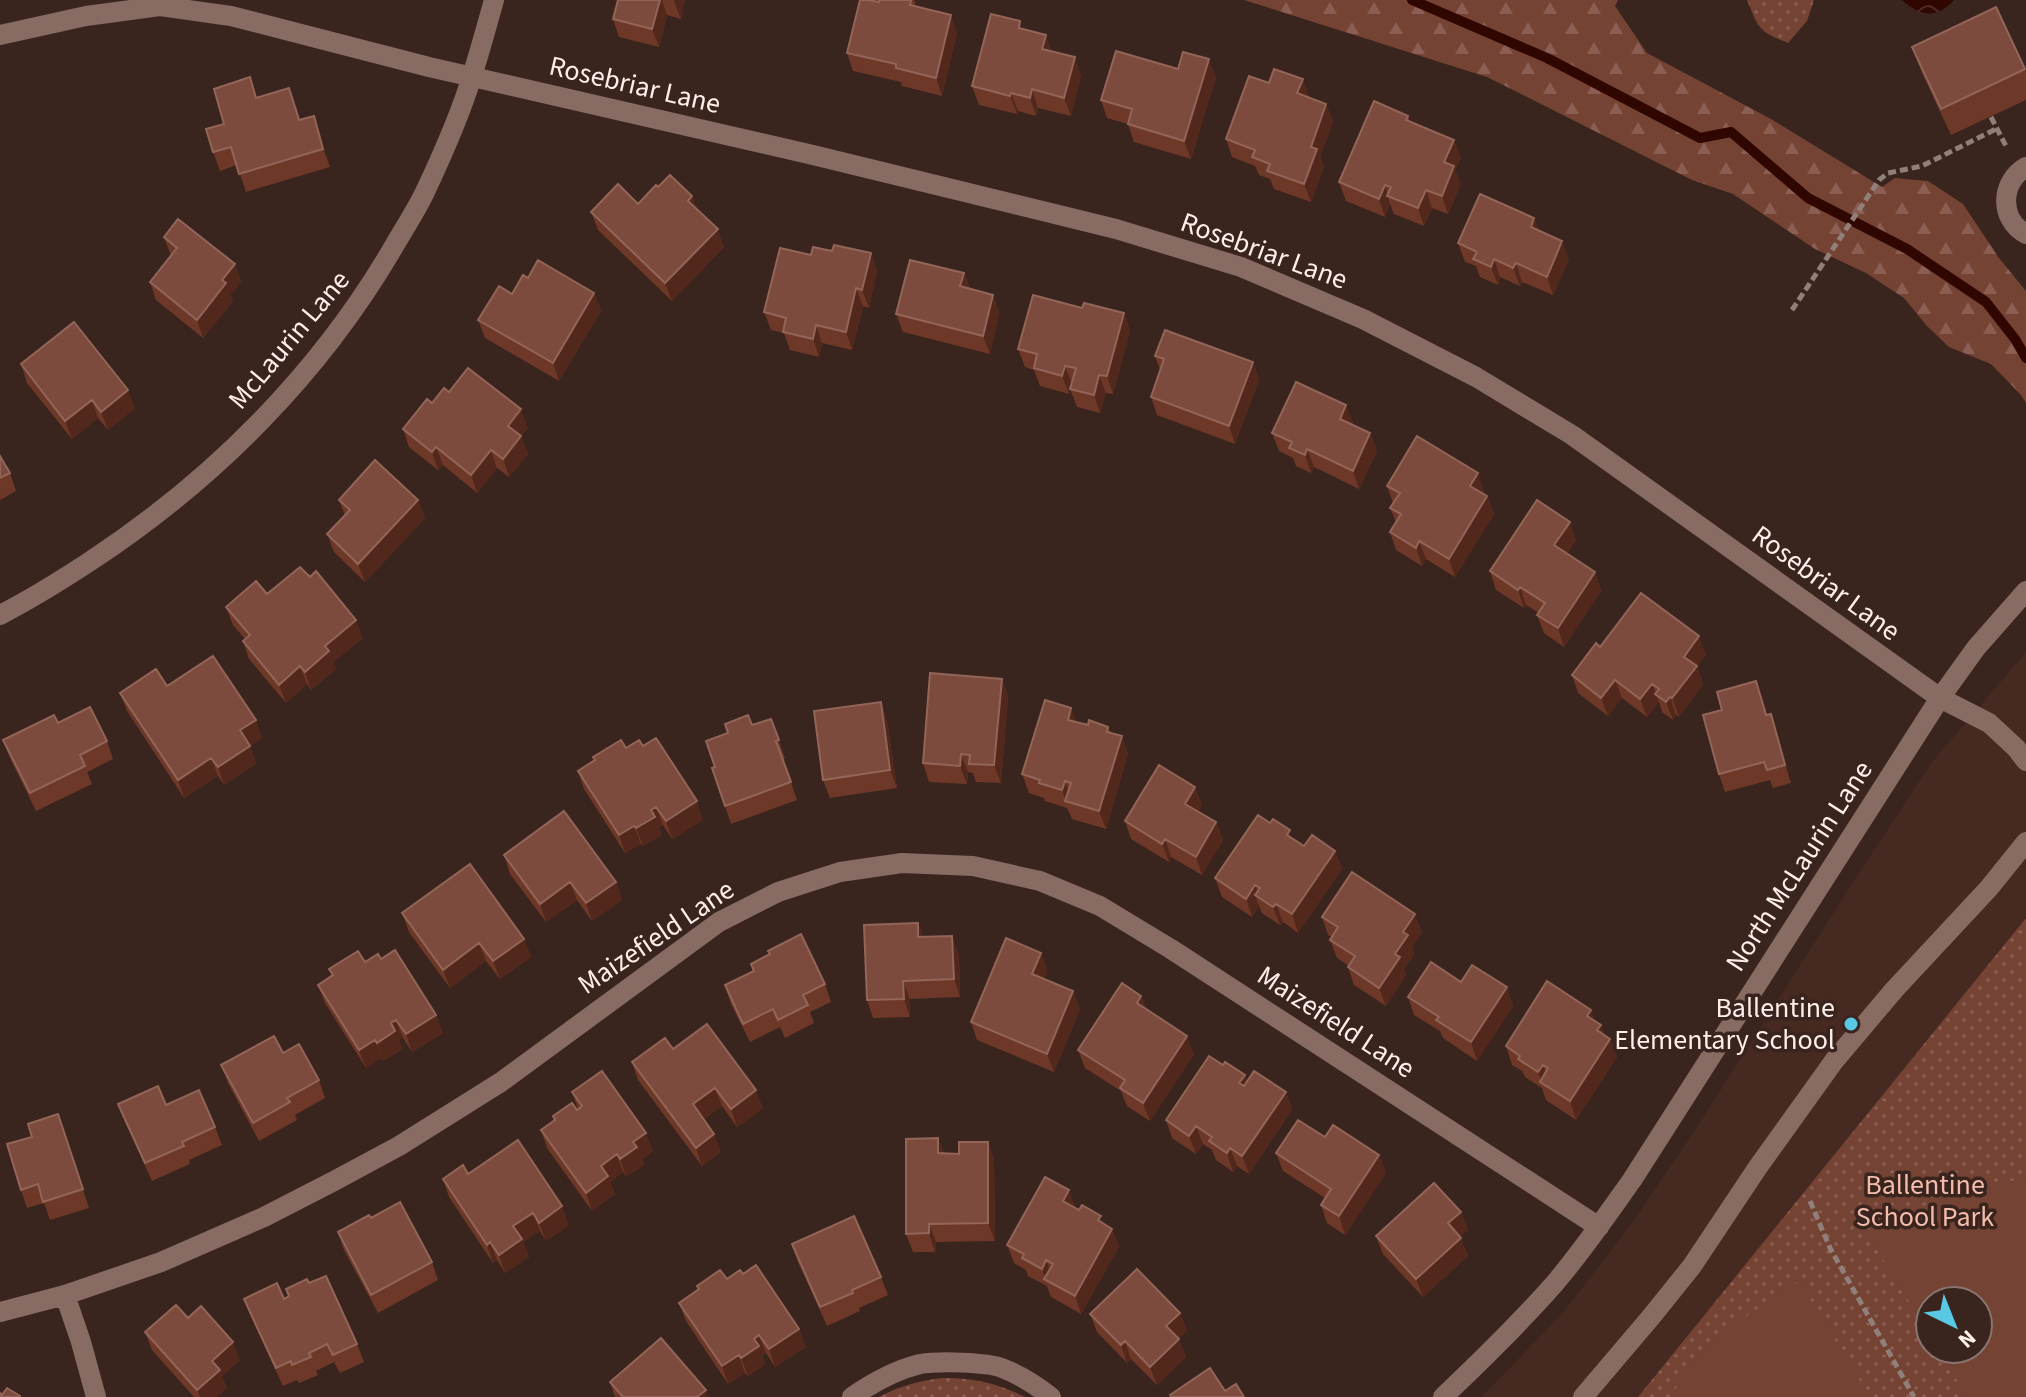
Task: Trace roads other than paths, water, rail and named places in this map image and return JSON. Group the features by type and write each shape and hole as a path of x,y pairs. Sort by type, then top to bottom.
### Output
{"street":[{"name":"McLaurin Lane","path":"0,615 35,598 128,536 195,483 264,419 320,355 374,282 423,197 453,129 494,0"},
{"name":"Rosebriar Lane","path":"0,35 86,16 160,6 231,16 429,67 799,151 1116,229 1241,267 1363,319 1476,377 1572,435 1940,698 1989,723 2026,761"},
{"path":"2023,169 2011,181 2006,193 2006,207 2011,221 2026,234"},
{"name":"North McLaurin Lane","path":"1443,1397 1555,1283 1599,1227 1940,698 1976,648 2026,591"},
{"path":"1583,1397 1692,1266 1834,1061 1894,990 1989,888 2026,842"},
{"name":"Maizefield Lane","path":"0,1312 65,1295 161,1262 264,1217 399,1146 501,1082 719,922 778,892 840,872 902,863 973,866 1040,881 1100,906 1599,1227"},
{"path":"65,1295 96,1397"},
{"path":"852,1397 875,1381 921,1364 956,1362 999,1366 1037,1385 1051,1397"}],"water":[{"path":"1902,0 1954,0 1941,11 1928,14 1915,10"}],"waterway":[{"path":"1412,0 1547,58 1700,138 1731,132 1808,198 1907,249 1986,302 2026,358"}],"place":[{"name":"Ballentine Elementary School","path":"1851,1024"}],"park label":[{"name":"Ballentine School Park","path":"1925,1201"}]}
